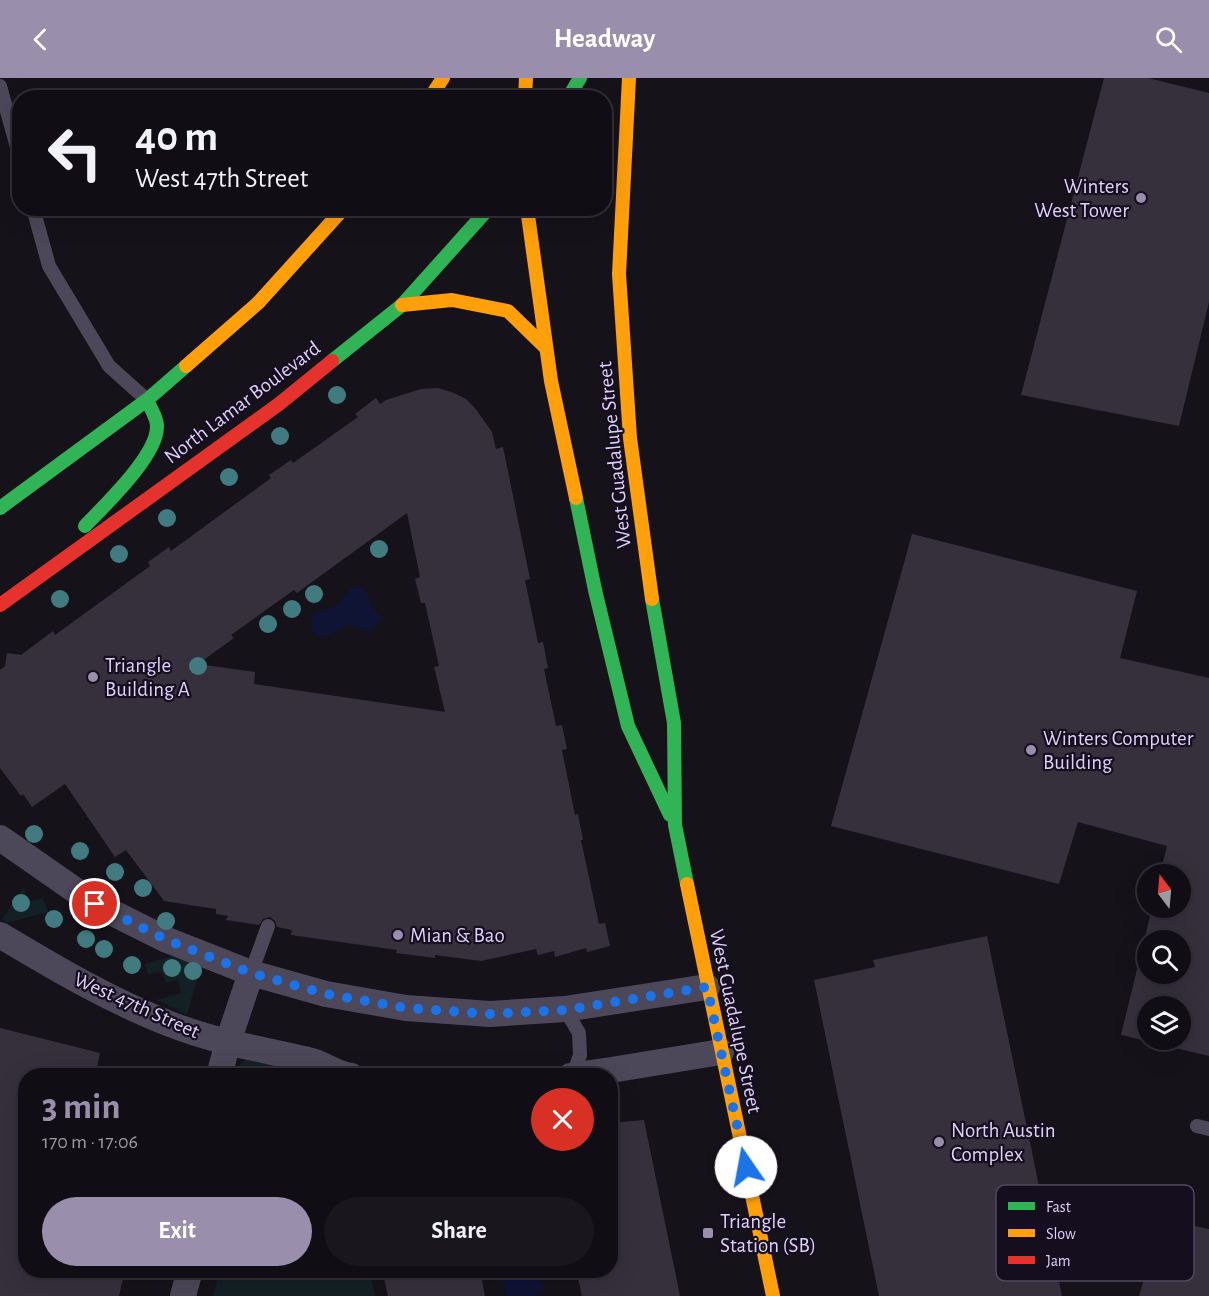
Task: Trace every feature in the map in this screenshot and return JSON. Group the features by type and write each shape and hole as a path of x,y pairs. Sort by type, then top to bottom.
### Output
{"main road":[{"name":"West Guadalupe Street","path":"629,78 619,274 630,438 650,589 674,723 675,825 773,1296"},
{"path":"0,508 147,400 258,303 337,216"},
{"name":"North Lamar Boulevard","path":"0,605 279,404 402,305 482,216"},
{"name":"West Guadalupe Street","path":"528,216 551,381 592,578 628,726 675,825"},
{"path":"402,305 452,300 508,311 546,348"},
{"path":"32,582 129,480 153,447 157,427 147,400"}],"street":[{"path":"0,838 95,904 167,940 251,973 326,994 406,1008 490,1014 565,1010 707,987"},
{"name":"West 47th Street","path":"0,935 109,997 172,1025 228,1042 312,1061 328,1068"},
{"path":"221,1068 251,973"},
{"path":"617,1068 721,1052"},
{"path":"183,1296 188,1278"}],"lane":[{"path":"0,86 12,129"},
{"path":"35,216 49,266 109,366 147,400"},
{"path":"251,973 268,926"},
{"path":"565,1010 579,1033 580,1055 575,1068"}],"shaded area":[{"path":"360,586 375,610 383,617 369,633 358,627 347,625 324,637 313,633 311,620 314,613 335,607 351,588"},
{"path":"24,887 28,902 43,898 48,912 7,923 2,919"},
{"path":"173,956 201,965 187,1015 156,1000 181,993 178,980 166,983 161,971 148,975 145,964"},
{"path":"252,1055 295,1068 238,1068"},
{"path":"218,1278 371,1278 375,1296 213,1296"},
{"path":"502,1278 541,1278 544,1293 530,1296 506,1296"}],"building":[{"name":"Winters West Tower","path":"1104,78 1148,78 1209,93 1209,302 1179,426 1021,395"},
{"name":"Triangle Building A","path":"438,388 466,399 492,432 496,449 503,447 530,579 525,580 538,643 543,642 548,668 544,669 556,726 562,725 567,749 562,750 575,815 578,814 583,840 581,840 599,924 605,923 610,946 587,952 586,948 555,957 554,951 538,955 536,949 481,961 435,955 435,958 396,953 397,950 291,935 292,930 277,927 275,921 270,917 263,919 259,925 226,920 228,916 216,914 216,909 164,901 126,850 115,857 65,784 32,807 0,768 0,670 5,666 7,653 21,655 53,631 55,635 150,566 148,562 169,547 171,551 271,478 269,475 291,460 293,463 358,417 355,414 376,398 380,404 421,389","holes":["407,513 420,577 415,579 421,603 425,603 439,666 434,667 445,712 254,684 255,672 198,664 234,638 231,635 294,590 297,593"]},
{"name":"Winters Computer Building","path":"912,534 1137,591 1120,658 1209,678 1209,1056 1184,1050 1191,1050 1191,996 1137,996 1137,1039 1121,1035 1137,969 1137,984 1191,984 1191,930 1147,930 1150,918 1191,918 1191,864 1162,864 1167,846 1078,822 1059,884 831,826"},
{"name":"North Austin Complex","path":"987,936 1039,1185 996,1185 996,1281 1059,1281 1062,1296 879,1296 814,980 875,967 873,960"},
{"path":"0,1028 100,1053 97,1068 18,1068 18,1278 123,1278 119,1296 0,1296"},
{"path":"644,1120 680,1296 582,1296 578,1278 618,1278 618,1122"},
{"path":"1194,1226 1209,1229 1209,1296 1139,1296 1143,1281 1194,1281"},
{"path":"384,1278 482,1278 485,1296 388,1296"}],"traffic: fast":[{"path":"573,90 580,78"},
{"path":"332,361 402,305 482,216"},
{"path":"0,508 147,400 186,366"},
{"path":"85,526 129,479 149,451 155,438 157,423 147,400"},
{"path":"576,498 595,590 628,726 670,815"},
{"path":"652,599 674,723 675,825 687,884"}],"traffic: slow":[{"path":"435,90 443,78"},
{"path":"525,90 526,78"},
{"path":"629,78 619,274 630,438 652,599"},
{"path":"186,366 258,303 337,216"},
{"path":"528,216 551,381 576,498"},
{"path":"402,305 452,300 508,311 546,348"},
{"path":"687,884 773,1296"}],"traffic: jam":[{"path":"0,605 279,404 332,361"}],"place":[{"name":"Winters West Tower","path":"1141,198"},
{"name":"Triangle Building A","path":"93,677"},
{"name":"Winters Computer Building","path":"1031,750"},
{"name":"Mian & Bao","path":"398,935"},
{"name":"North Austin Complex","path":"939,1142"},
{"name":"Triangle Station (SB)","path":"708,1233"}],"route":[{"path":"95,904 167,940 251,973 326,994 406,1008 490,1014 565,1010 707,987 746,1167"}]}
